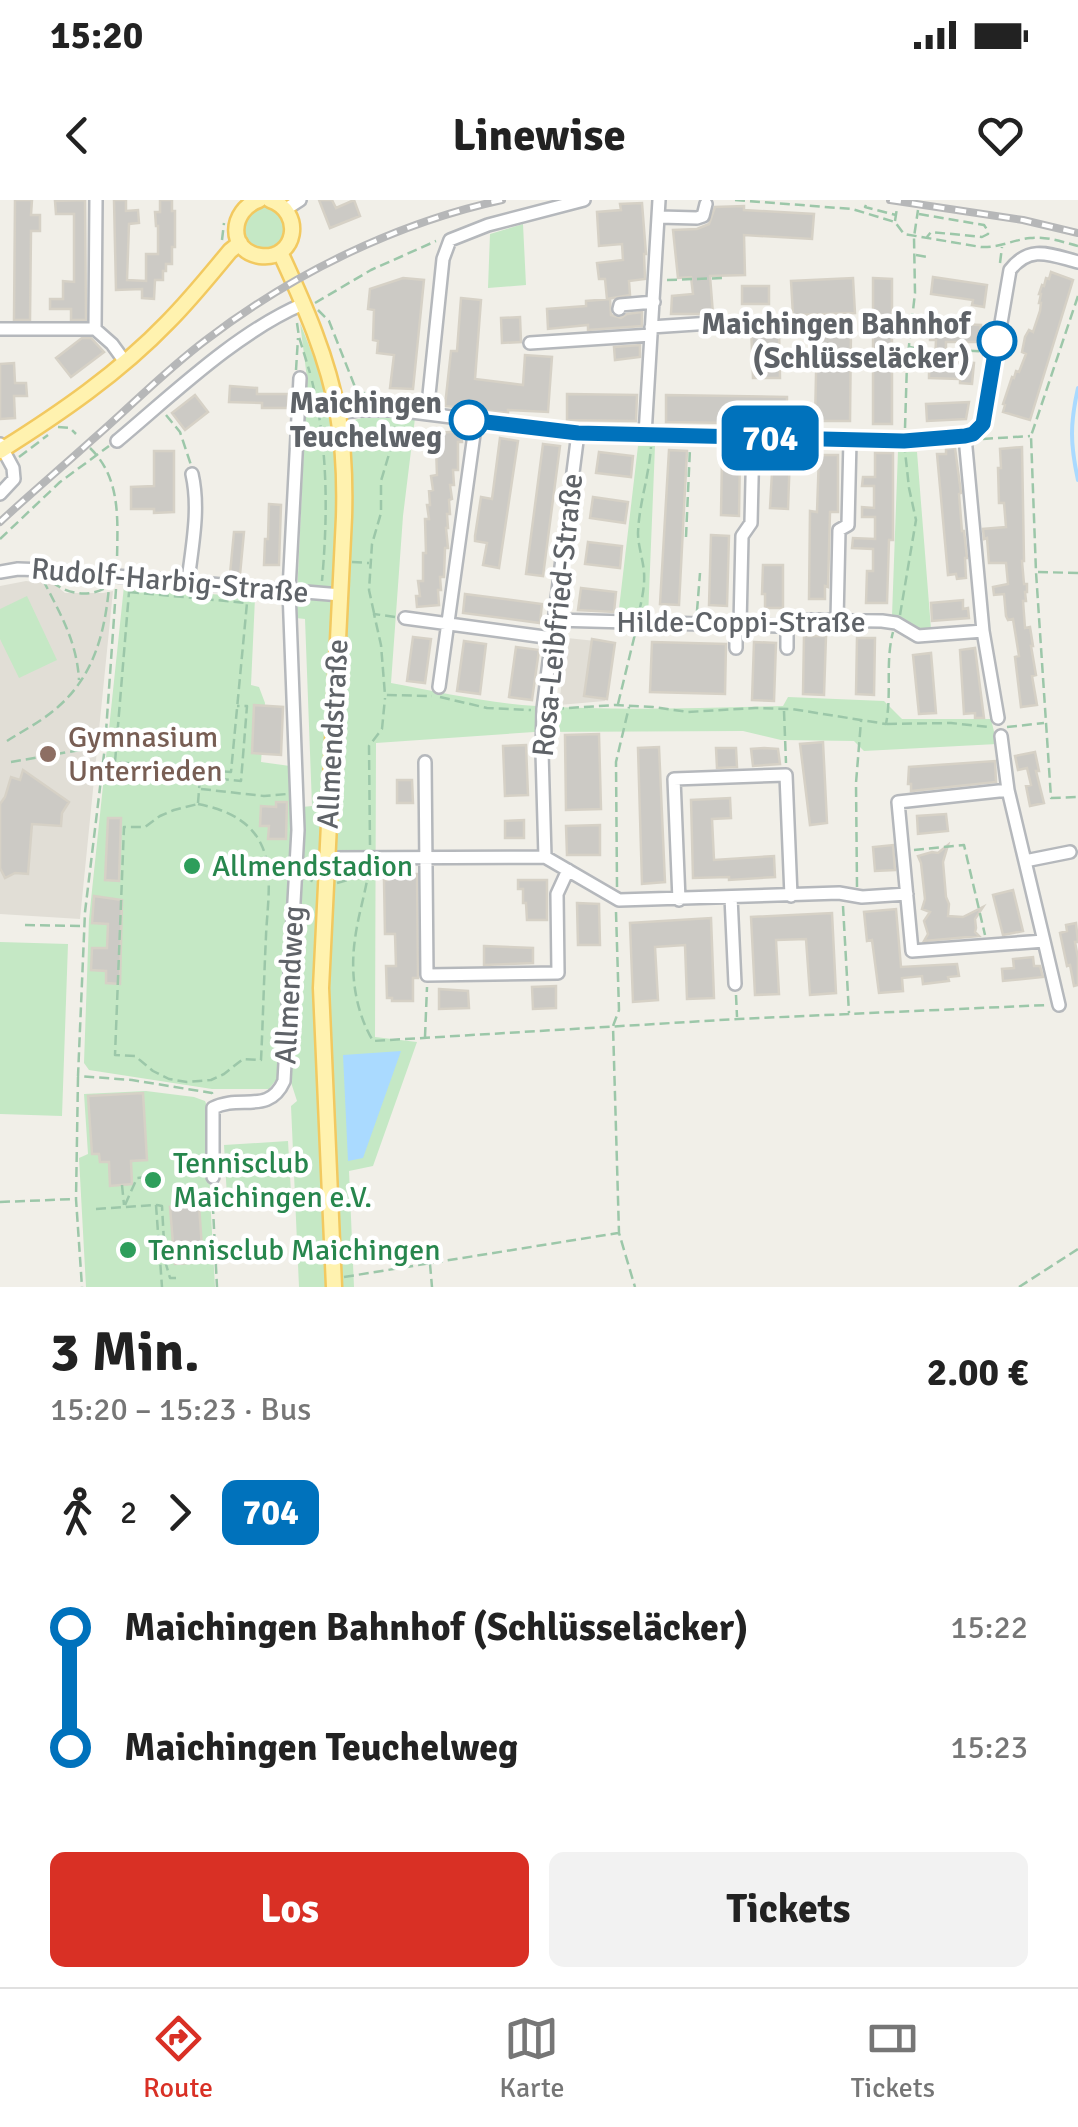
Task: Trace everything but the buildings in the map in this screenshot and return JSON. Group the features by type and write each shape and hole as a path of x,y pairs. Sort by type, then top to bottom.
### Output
{"main road":[{"path":"257,200 248,205 236,226 240,243 251,253 266,256 280,252 292,232 286,209 270,200"},
{"path":"3,452 54,423 125,362 168,323 240,243"},
{"name":"Allmendstraße","path":"280,252 308,304 338,414 344,466 321,988 334,1283"}],"street":[{"path":"95,329 96,200"},
{"path":"286,209 300,200"},
{"path":"427,408 443,259 450,240 488,225 584,200"},
{"path":"648,435 660,200"},
{"path":"659,217 697,218 703,216 706,204"},
{"path":"338,414 396,404 476,420 578,433 904,441 965,436 983,424 1006,280 1015,264 1037,253 1078,262"},
{"path":"619,308 654,302"},
{"path":"118,441 242,341 284,313 308,304"},
{"path":"530,343 712,324"},
{"path":"0,329 95,329 125,362"},
{"name":"Allmendweg","path":"214,1108 223,1103 265,1101 279,1094 284,1081 298,830 289,590 300,378"},
{"path":"439,687 476,420"},
{"name":"Rosa-Leibfried-Straße","path":"545,857 543,709 578,433"},
{"path":"965,436 983,631 998,718"},
{"path":"736,648 742,536 751,523 753,438"},
{"path":"837,620 839,530 848,526 850,440"},
{"path":"0,494 14,479 3,452"},
{"path":"188,581 195,515 192,474"},
{"name":"Rudolf-Harbig-Straße","path":"0,572 32,569 112,579 188,581 341,595"},
{"path":"405,618 552,638"},
{"name":"Hilde-Coppi-Straße","path":"555,620 787,626 799,620 882,621 918,636 983,631"},
{"path":"787,626 787,648"},
{"path":"1001,736 1008,790 1058,1005"},
{"path":"425,762 427,975 558,973 557,894 568,870"},
{"path":"679,900 674,779 786,774 791,896"},
{"path":"1008,790 898,802 912,951 1044,941"},
{"path":"1025,861 1070,852"},
{"path":"327,858 545,857 616,899 906,894"},
{"path":"731,898 735,984"},
{"path":"213,1177 214,1108"}],"path":[{"path":"735,200 852,209 895,222 904,234 914,237 981,247 1043,237 1078,246"},
{"path":"866,205 896,216"},
{"path":"895,222 897,208"},
{"path":"886,724 890,706 889,647 899,617 916,520 904,441 918,212 984,225 988,231 982,237 931,232 926,239"},
{"path":"427,408 356,392 330,321 308,304 403,254 440,239 450,240"},
{"path":"999,268 1002,245"},
{"path":"914,255 928,258"},
{"path":"656,280 723,278"},
{"path":"1078,296 1032,436 1036,572 1052,798 1078,797"},
{"path":"298,336 296,372 300,378"},
{"path":"909,347 931,353 995,353"},
{"path":"396,404 392,444 381,480 381,513 372,544 368,590 381,645 385,695 382,730 370,746 369,874 354,941 354,982 372,1040 1058,1005"},
{"path":"159,406 180,432 192,474"},
{"path":"3,452 40,443 54,423 76,434"},
{"path":"618,706 643,595 638,537 640,504 650,466 648,435"},
{"path":"686,536 691,436"},
{"path":"965,436 1032,436"},
{"path":"0,539 60,482 118,441"},
{"path":"82,1287 76,1199 78,1076 85,926 105,746 117,502 112,478 90,448"},
{"path":"1036,572 1078,573"},
{"path":"696,624 700,573"},
{"path":"42,579 70,632 79,682"},
{"path":"51,581 68,592 90,594 99,592 112,579"},
{"path":"7,741 59,706 79,682 98,650 112,579"},
{"path":"129,592 247,603 237,706 231,772 114,762 129,592"},
{"path":"374,614 405,618"},
{"path":"385,695 421,694 487,708 571,710 630,706 688,712 784,708 886,724 951,723 1000,728 1046,723"},
{"path":"198,804 200,777 241,780 247,706 237,706"},
{"path":"630,706 616,762 619,1010 612,1026 619,1233 636,1287"},
{"path":"784,708 786,774"},
{"path":"857,896 856,783 861,719"},
{"path":"11,762 105,746"},
{"path":"199,788 264,796 297,792"},
{"path":"198,804 240,820 262,845 267,866 261,1060 243,1059 211,1080 168,1079 152,1072 135,1056 115,1055 124,828 145,828 160,816 198,804"},
{"path":"903,850 964,845 987,946"},
{"path":"343,882 369,874"},
{"path":"842,893 849,1014"},
{"path":"25,925 85,926"},
{"path":"426,1037 427,975"},
{"path":"735,984 738,1019"},
{"path":"78,1076 212,1093"},
{"path":"211,1080 214,1108"},
{"path":"124,1207 138,1178 146,1177"},
{"path":"213,1177 217,1287"},
{"path":"122,1185 124,1207"},
{"path":"0,1202 76,1199"},
{"path":"156,1205 162,1287"},
{"path":"96,1209 162,1206 164,1260 173,1278 171,1287"},
{"path":"334,1283 430,1263 619,1233"},
{"path":"1018,1287 1078,1249"},
{"path":"430,1263 432,1287"}],"shaded area":[{"name":"Gymnasium Unterrieden","path":"26,581 54,584 65,593 113,591 80,919 0,914 0,586"},
{"path":"567,638 615,643 605,701 559,705"}],"green space":[{"path":"264,207 279,213 285,228 279,243 264,249 249,243 243,228 249,213"},
{"path":"523,224 526,285 488,288 490,234"},
{"path":"300,323 318,368 333,426 372,415 415,418 403,516 391,683 463,697 567,708 783,706 788,697 884,701 902,719 991,719 997,744 864,751 854,741 781,740 743,731 534,732 376,743 375,1037 417,1042 373,1166 349,1171 354,1287 299,1287 291,1106 297,1101 288,1073 302,807 312,806 305,619 296,618 307,378"},
{"path":"638,446 655,446 648,618 618,617"},
{"path":"898,451 917,452 931,629 920,630 892,616"},
{"name":"Allmendstadion","path":"124,586 255,598 251,685 259,687 265,703 261,762 290,766 292,813 279,1076 269,1089 212,1089 89,1070 84,1063 89,919"},
{"path":"27,596 57,660 19,678 0,639 0,609"},
{"path":"0,942 68,944 62,1116 0,1114"},
{"name":"Tennisclub Maichingen e.V.","path":"146,1091 194,1097 205,1101 209,1111 215,1287 86,1287 79,1158 88,1154 84,1094"},
{"path":"288,1141 291,1193 227,1197 224,1145"}],"water":[{"path":"401,1051 363,1158 348,1161 343,1055"}],"waterway":[{"path":"1078,388 1072,434 1078,480"}],"railway":[{"path":"0,522 177,364 239,316 310,273 384,237 502,200"},
{"path":"890,200 1023,220 1078,233"}],"bus line":[{"name":"704","path":"469,420 578,433 904,441 965,436 983,424 997,341"}],"place":[{"name":"Maichingen Bahnhof (Schlüsseläcker)","path":"997,341"},
{"name":"Maichingen Teuchelweg","path":"469,420"},
{"name":"Gymnasium Unterrieden","path":"48,754"},
{"name":"Allmendstadion","path":"192,866"},
{"name":"Tennisclub Maichingen e.V.","path":"153,1180"},
{"name":"Tennisclub Maichingen","path":"128,1250"}]}
